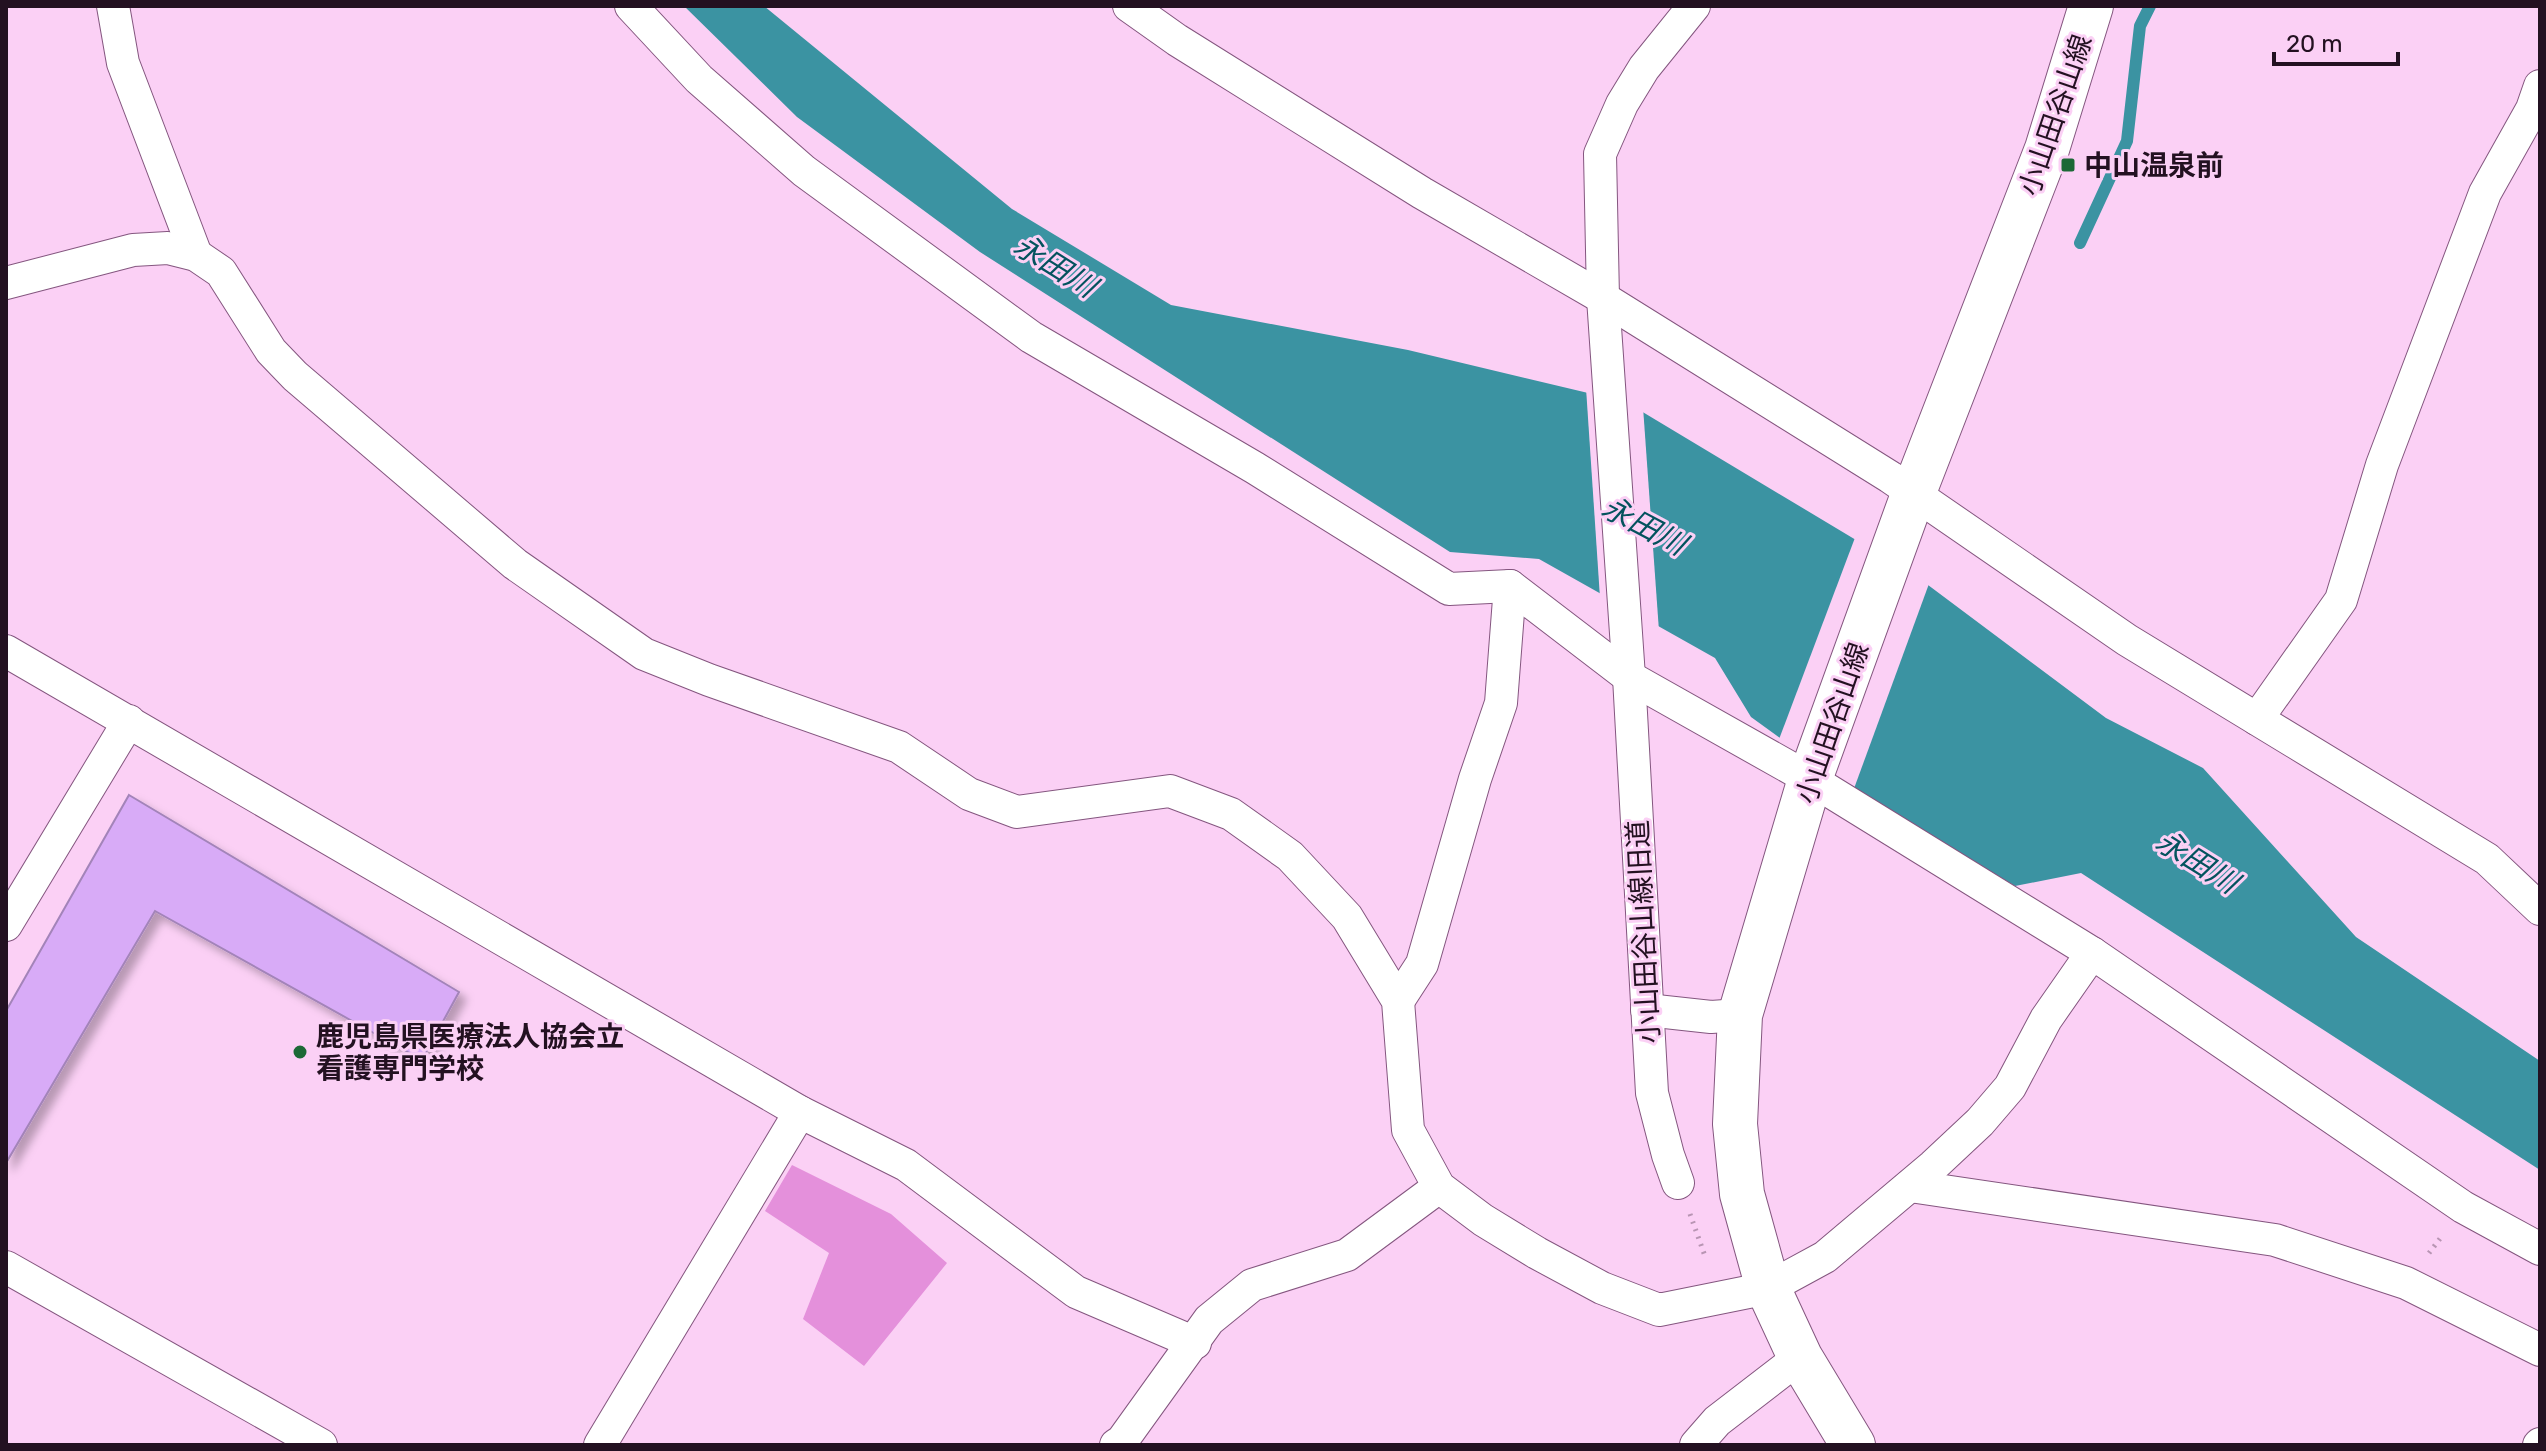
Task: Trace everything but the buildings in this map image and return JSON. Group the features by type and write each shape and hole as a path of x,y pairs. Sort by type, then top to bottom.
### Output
{"main road":[{"name":"小山田谷山線","path":"1853,1445 1800,1357 1768,1288 1742,1194 1735,1124 1740,1015 1810,779 1914,492 2047,149 2091,6"}],"street":[{"path":"113,6 123,63 196,255"},
{"path":"631,6 699,79 804,171 1031,337 1255,468 1449,589 1510,586 1629,677 1810,779 2092,953 2463,1207 2540,1249"},
{"path":"1129,6 1177,40 1409,185 1603,298 1914,492 2127,640 2487,859 2540,909"},
{"path":"1603,298 1600,154 1622,104 1644,68 1694,6"},
{"path":"2257,719 2341,600 2382,465 2485,193 2537,103"},
{"path":"6,283 133,250 168,248 196,255 221,272 271,351 295,376 515,564 644,654 899,747 969,794 1017,812 1170,791 1231,814 1290,856 1347,917 1398,1001 1408,1130 1439,1187 1483,1220 1537,1253 1602,1288 1659,1310 1768,1288 1825,1257 1980,1122 2010,1087 2046,1019 2092,953"},
{"name":"小山田谷山線旧道","path":"1603,298 1629,677 1652,1093 1678,1183"},
{"path":"1398,1001 1422,964 1475,779 1501,703 1510,586"},
{"path":"6,651 800,1112 906,1165 1076,1292 1195,1343"},
{"path":"6,925 129,721"},
{"path":"1647,1010 1711,1017 1740,1015"},
{"path":"600,1445 800,1112"},
{"path":"1910,1186 2275,1240 2406,1283 2540,1350"},
{"path":"1116,1445 1195,1343 1209,1320 1252,1285 1347,1255 1439,1187"},
{"path":"6,1267 321,1445"},
{"path":"1696,1445 1717,1421 1800,1357"}],"path":[{"path":"1678,1183 1706,1259"},
{"path":"2406,1283 2463,1207"}],"shaded area":[{"path":"792,1165 891,1214 947,1263 864,1366 803,1319 829,1253 765,1211"}],"water":[{"name":"永田川","path":"684,6 764,6 1012,209 1171,305 1408,350 1626,402 1916,576 2106,718 2203,768 2356,937 2540,1061 2540,1170 2081,873 2015,886 1842,783 1751,717 1715,658 1539,559 1450,552 980,252 797,117"}],"pier":[{"path":"1586,388 1628,398 1643,407 1659,631 1600,598"},
{"path":"1856,535 1930,581 1852,794 1778,742"}],"waterway":[{"path":"2080,243 2127,141 2140,26 2150,6"}],"place":[{"name":"中山温泉前","path":"2068,165"},
{"name":"鹿児島県医療法人協会立 看護専門学校","path":"300,1052"}]}
